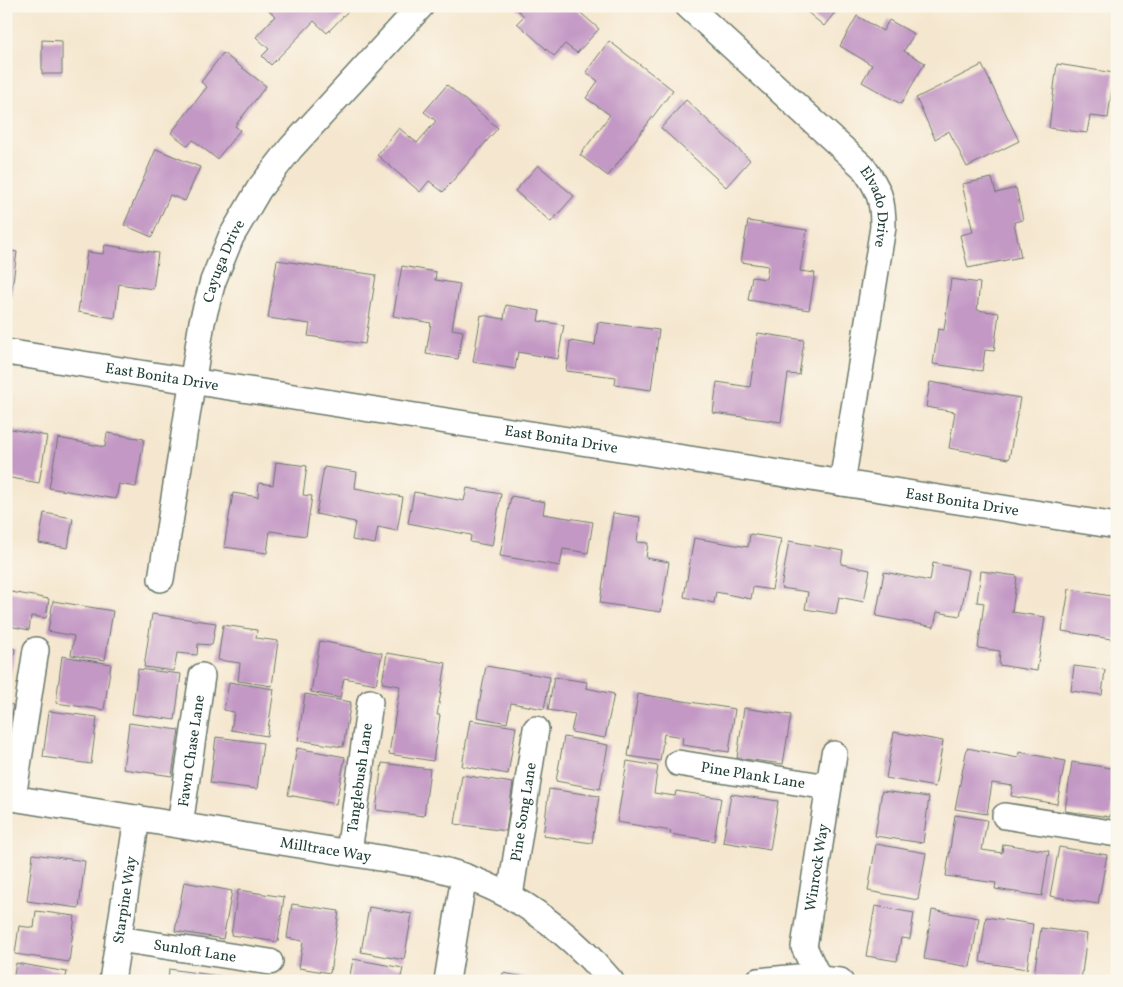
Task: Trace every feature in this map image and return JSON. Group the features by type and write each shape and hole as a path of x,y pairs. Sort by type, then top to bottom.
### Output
{"street":[{"name":"Cayuga Drive","path":"161,579 202,322 213,281 231,237 259,188 291,148 421,6"},
{"name":"Elvado Drive","path":"688,6 863,167 876,184 883,206 883,227 842,483"},
{"name":"East Bonita Drive","path":"6,352 1117,526"},
{"path":"10,798 36,650"},
{"name":"Fawn Chase Lane","path":"180,825 202,676"},
{"name":"Tanglebush Lane","path":"349,852 370,702"},
{"name":"Pine Song Lane","path":"510,896 536,729"},
{"name":"Winrock Way","path":"826,980 804,947 834,754"},
{"name":"Pine Plank Lane","path":"678,763 828,787"},
{"name":"Milltrace Way","path":"10,798 423,864 464,876 510,896 548,919 581,947 611,981"},
{"path":"1005,816 1117,834"},
{"name":"Starpine Way","path":"112,981 137,818"},
{"path":"447,981 464,876"},
{"name":"Sunloft Lane","path":"118,938 270,962"},
{"path":"758,981 798,977 826,980"}],"building":[{"path":"264,6 349,6 351,8 327,33 314,21 271,65 262,56 269,49 256,37 275,16"},
{"path":"513,6 573,6 599,29 577,53 565,44 554,56 517,23 524,16"},
{"path":"800,6 840,6 824,26"},
{"path":"857,16 883,31 889,20 914,34 904,51 925,63 901,104 862,82 872,65 840,46"},
{"path":"42,40 62,41 62,74 42,74"},
{"path":"609,41 673,90 608,176 580,155 610,115 586,98 598,81 586,72"},
{"path":"223,53 266,86 235,126 240,130 217,159 193,140 188,146 171,133 207,87 201,82"},
{"path":"1057,64 1114,73 1108,118 1090,116 1087,133 1049,128"},
{"path":"982,65 1019,141 967,167 949,131 935,139 916,98"},
{"path":"447,85 498,128 443,192 429,181 420,192 377,155 399,128 417,143 436,121 424,112"},
{"path":"686,100 750,160 726,187 661,128"},
{"path":"156,149 200,167 185,201 170,195 152,237 124,225"},
{"path":"538,165 574,196 551,222 515,191"},
{"path":"992,178 996,193 1016,188 1023,220 1014,222 1021,257 968,268 960,235 973,232 962,184"},
{"path":"748,221 807,230 800,271 815,273 809,310 748,300 752,277 766,279 768,266 741,262"},
{"path":"105,245 158,253 153,289 119,284 115,318 78,312 87,252 103,254"},
{"path":"6,250 17,252 11,296 6,295"},
{"path":"277,260 376,275 365,344 308,336 310,324 268,318"},
{"path":"402,266 436,272 435,280 460,284 452,329 463,331 458,359 426,354 431,323 393,316"},
{"path":"951,279 980,283 977,310 999,313 994,351 985,350 982,371 933,364 938,329 944,330"},
{"path":"506,305 540,311 538,321 564,325 558,359 518,352 515,369 473,362 481,315 504,319"},
{"path":"598,322 659,330 651,390 615,385 616,377 566,371 570,341 595,345"},
{"path":"758,333 804,340 799,375 788,374 781,422 713,413 717,382 750,387"},
{"path":"930,382 1020,398 1009,459 949,448 955,412 926,407"},
{"path":"6,428 47,436 39,483 6,477"},
{"path":"107,433 144,439 136,487 119,484 116,499 49,488 58,438 105,447"},
{"path":"276,462 307,466 303,495 312,496 306,536 270,531 267,553 224,547 233,493 258,497 259,483 273,485"},
{"path":"324,467 357,472 355,488 403,497 397,531 378,527 375,544 352,540 355,522 316,514"},
{"path":"467,488 501,494 492,546 470,542 471,535 408,523 414,492 464,501"},
{"path":"511,496 545,502 543,514 593,522 588,553 563,549 560,566 500,556"},
{"path":"44,513 73,518 68,548 39,543"},
{"path":"613,513 640,517 637,542 648,543 646,558 669,562 661,612 600,603"},
{"path":"750,534 781,539 772,590 753,587 751,599 716,592 714,603 684,597 694,538 748,547"},
{"path":"789,541 843,551 841,564 870,570 864,602 839,597 836,614 805,609 808,592 781,588"},
{"path":"933,563 969,570 960,616 937,612 934,627 876,616 884,572 930,581"},
{"path":"981,571 1017,576 1012,612 1045,617 1037,671 999,665 1000,651 978,648 984,603 977,602"},
{"path":"1069,589 1117,597 1117,640 1062,631"},
{"path":"6,591 49,599 46,618 31,616 29,630 9,626 6,636"},
{"path":"53,601 113,611 105,660 71,655 74,636 48,631"},
{"path":"152,614 216,623 212,645 198,644 197,655 177,653 174,671 144,667"},
{"path":"223,625 257,630 256,638 278,641 272,686 238,681 240,663 218,660"},
{"path":"320,641 382,653 376,684 344,678 340,698 311,692"},
{"path":"6,647 15,649 7,694 6,693"},
{"path":"387,653 446,663 437,715 440,715 433,761 389,754 400,686 382,683"},
{"path":"62,656 111,664 104,710 56,703"},
{"path":"486,666 550,677 544,709 511,703 507,723 477,717"},
{"path":"1074,666 1105,670 1102,695 1071,691"},
{"path":"138,669 181,674 175,720 132,714"},
{"path":"554,677 587,682 586,688 614,694 605,738 571,732 575,714 548,710"},
{"path":"229,682 274,689 267,736 231,730 234,712 224,710"},
{"path":"305,694 351,702 343,747 298,740"},
{"path":"638,694 735,709 729,752 682,745 683,737 664,734 660,761 628,756"},
{"path":"6,704 13,705 7,739 6,739"},
{"path":"744,708 791,715 783,764 737,758"},
{"path":"49,711 97,717 91,764 43,757"},
{"path":"470,720 516,727 508,774 462,766"},
{"path":"129,723 179,730 172,776 123,769"},
{"path":"894,732 943,741 935,787 886,778"},
{"path":"216,737 263,743 257,789 210,783"},
{"path":"564,737 608,745 600,789 556,781"},
{"path":"297,748 345,757 336,804 288,795"},
{"path":"967,748 1018,758 1019,752 1065,761 1057,804 1011,796 1013,786 992,783 987,814 955,809"},
{"path":"627,761 658,766 654,793 675,796 676,791 721,798 714,841 670,834 671,831 617,822"},
{"path":"1072,762 1117,769 1110,817 1065,811"},
{"path":"382,763 430,769 424,816 376,810"},
{"path":"462,775 513,783 506,831 455,824"},
{"path":"549,789 599,796 592,843 543,836"},
{"path":"882,791 929,797 923,843 875,836"},
{"path":"731,794 778,801 770,850 723,842"},
{"path":"955,815 987,820 982,850 1002,853 1003,844 1049,851 1042,896 995,889 996,883 946,876"},
{"path":"876,844 926,853 918,900 868,891"},
{"path":"1059,847 1107,855 1098,904 1050,896"},
{"path":"33,854 85,861 79,908 27,901"},
{"path":"184,882 232,891 223,939 175,931"},
{"path":"238,890 284,897 278,942 231,935"},
{"path":"292,904 339,911 330,973 299,968 303,941 287,938"},
{"path":"875,906 914,913 910,939 901,938 897,961 866,956"},
{"path":"369,907 412,914 404,960 361,952"},
{"path":"932,910 979,918 970,967 924,959"},
{"path":"36,911 75,916 69,962 15,954 19,926 34,928"},
{"path":"986,917 1033,924 1027,969 980,962"},
{"path":"1041,928 1087,934 1081,981 1034,975"},
{"path":"353,959 403,968 400,981 349,981"},
{"path":"16,963 67,972 65,981 13,981"},
{"path":"169,969 219,976 219,981 168,981"},
{"path":"503,973 541,980 541,981 501,981"}]}
